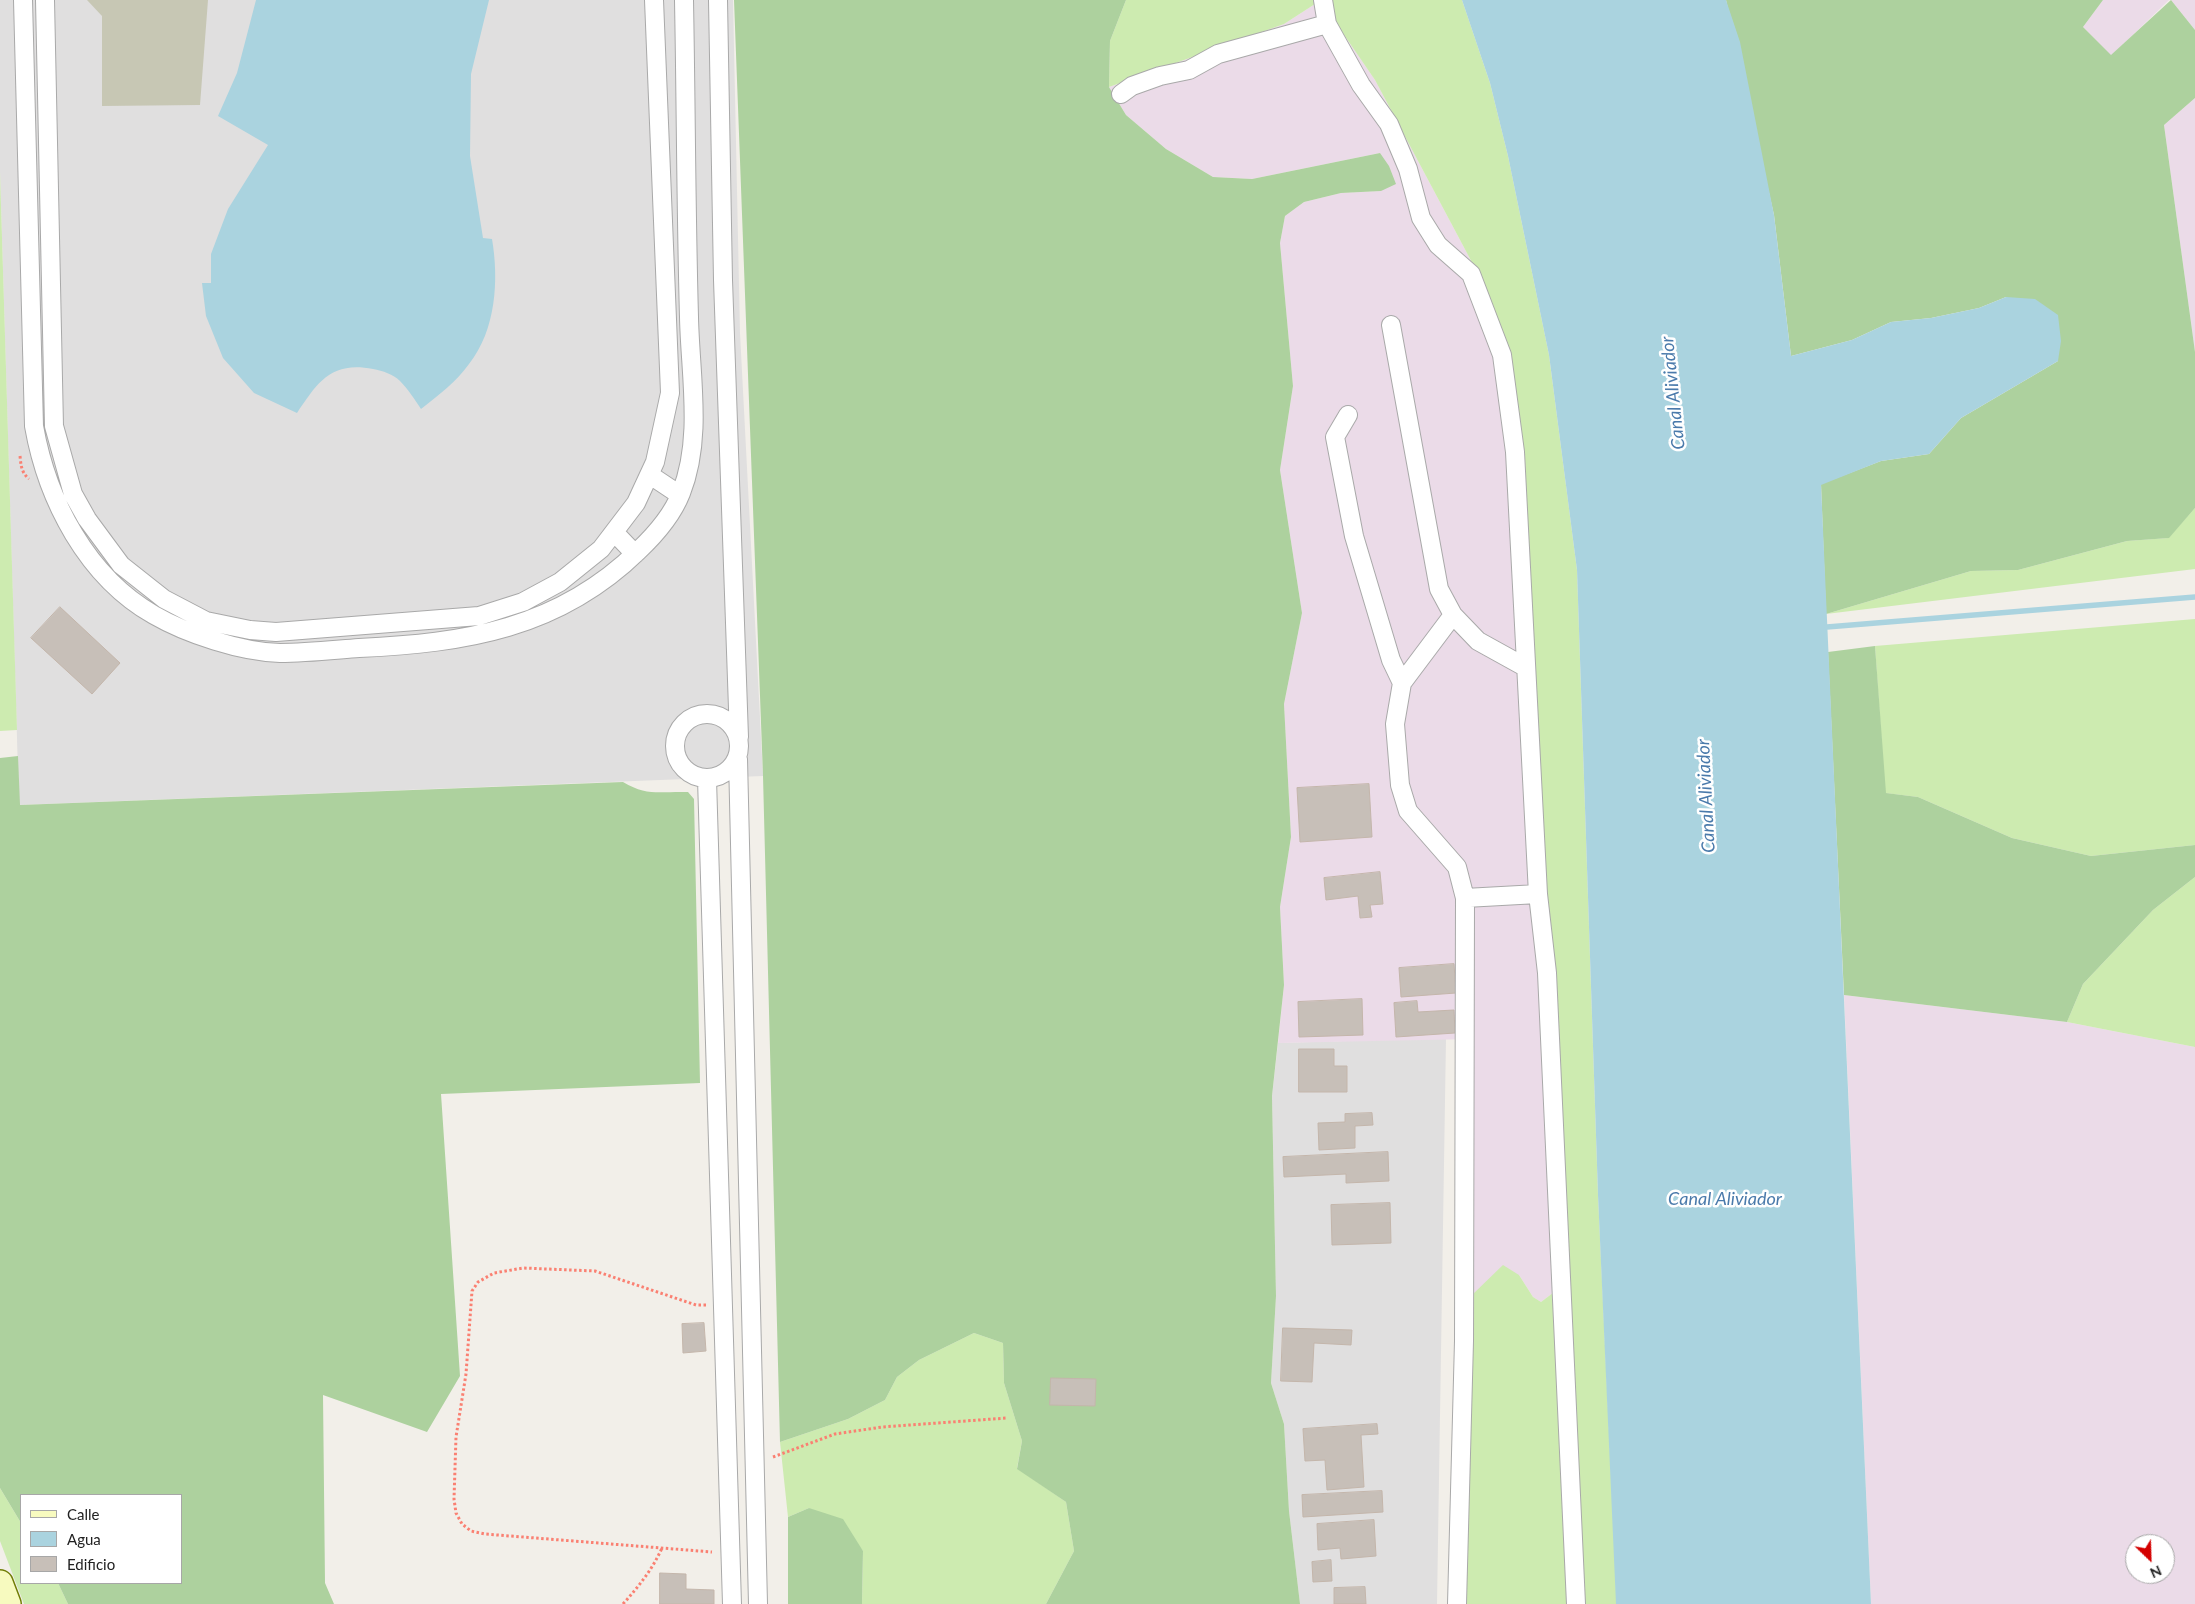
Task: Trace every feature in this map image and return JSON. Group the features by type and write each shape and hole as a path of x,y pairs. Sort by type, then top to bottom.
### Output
{"main road":[{"path":"0,1583 8,1604"}],"street":[{"path":"24,0 34,426 39,451 53,494 86,554 111,583 154,615 216,642 278,653 383,647 462,639 497,632 533,620 558,608 617,571 658,532 680,495 692,455 693,407 689,318 684,0"},
{"path":"45,0 54,426 73,494 87,519 120,565 164,599 206,621 250,630 276,632 479,616 523,602 560,582 601,549 636,503 655,462 670,393 654,0"},
{"path":"718,0 723,280 740,748 738,759 758,1604"},
{"path":"1323,0 1327,24 1362,85 1389,124 1408,169 1421,218 1438,246 1471,274 1502,355 1515,452 1538,894 1547,973 1576,1604"},
{"path":"1121,94 1132,86 1160,76 1189,70 1218,54 1327,24"},
{"path":"1391,325 1439,589 1452,614 1478,641 1525,668"},
{"path":"1348,415 1335,437 1354,536 1391,660 1402,683"},
{"path":"650,474 680,495"},
{"path":"614,532 635,554"},
{"path":"1452,614 1402,683 1395,724 1400,785 1408,811 1457,867 1466,898 1464,1341 1456,1604"},
{"path":"738,759 723,775 707,779 693,775 684,769 678,761 675,751 675,740 685,722 695,716 705,714 716,715 726,719 734,727 739,737"},
{"path":"707,779 732,1604"},
{"path":"1466,898 1538,894"},
{"path":"723,1304 751,1304"}],"path":[{"path":"723,1304 696,1305 595,1272 523,1268 494,1273 478,1282 472,1291 466,1374 456,1437 454,1499 456,1513 462,1524 471,1531 485,1534 730,1554"},
{"path":"755,1464 835,1434 882,1427 1008,1418"},
{"path":"623,1604 640,1586 655,1565 662,1548"}],"shaded area":[{"path":"0,0 733,0 740,333 763,776 19,805 0,172"},
{"path":"87,0 208,0 200,105 102,106 102,16"},
{"path":"2103,0 2169,0 2111,56 2083,27"},
{"path":"2171,0 2195,0 2195,30"},
{"path":"1315,4 1327,10 1375,80 1476,270 1508,352 1525,458 1566,1283 1541,1302 1533,1297 1519,1275 1472,1295 1473,1039 1278,1043 1284,985 1280,907 1291,837 1284,704 1302,613 1280,470 1293,386 1280,243 1285,216 1304,202 1341,193 1381,191 1380,153 1252,179 1213,177 1166,149 1126,115 1109,87 1284,24"},
{"path":"2195,98 2195,352 2164,125"},
{"path":"1844,995 2067,1022 2195,1047 2195,1604 1871,1604"},
{"path":"1446,1038 1437,1604 1300,1604 1289,1511 1284,1424 1271,1383 1276,1296 1272,1096 1278,1043"}],"green space":[{"path":"734,0 1126,0 1110,41 1109,87 1126,115 1166,149 1213,177 1252,179 1380,153 1389,166 1396,184 1381,191 1341,193 1304,202 1285,216 1280,243 1293,386 1280,470 1302,613 1284,704 1291,837 1280,907 1284,985 1272,1096 1276,1296 1271,1383 1284,1424 1289,1511 1300,1604 1046,1604 1074,1551 1066,1502 1017,1469 1022,1441 1004,1383 1003,1343 974,1333 919,1360 897,1377 885,1400 848,1419 780,1442 763,776"},
{"path":"1126,0 1462,0 1490,83 1508,156 1549,355 1577,570 1598,1195 1617,1604 1465,1604 1472,1295 1503,1265 1519,1275 1533,1297 1541,1302 1566,1283 1533,661 1525,458 1508,352 1476,270 1375,80 1327,10 1315,4 1284,24 1109,87 1110,41"},
{"path":"1726,0 2103,0 2083,27 2111,55 2171,0 2195,30 2195,98 2164,125 2195,352 2195,508 2169,538 2127,541 2018,570 1971,571 1826,614 1821,484 1881,461 1929,454 1961,418 2058,361 2006,297 1979,308 1931,318 1891,322 1852,340 1791,356 1774,215"},
{"path":"0,172 17,730 0,731"},
{"path":"2195,508 2195,569 1826,614 1971,571 2018,570 2127,541 2168,538"},
{"path":"2195,619 2195,845 2091,856 2012,838 1918,797 1885,793 1875,646"},
{"path":"1875,646 1886,793 1918,797 2012,838 2091,856 2195,845 2195,877 2153,910 2083,984 2067,1022 1844,995 1828,652"},
{"path":"18,756 20,805 623,782 640,790 688,792 694,799 700,1083 441,1094 460,1376 427,1432 323,1395 325,1583 334,1604 68,1604 58,1584 182,1584 182,1494 20,1494 20,1521 0,1488 0,758"},
{"path":"2195,877 2195,1047 2067,1022 2083,984 2153,910"},
{"path":"974,1333 1003,1343 1004,1383 1022,1441 1017,1468 1066,1502 1074,1551 1046,1604 862,1604 863,1551 809,1508 788,1517 780,1442 848,1419 885,1400 897,1377 919,1360"},
{"path":"0,1488 20,1521 20,1584 58,1584 68,1604 24,1604 0,1541"},
{"path":"809,1508 843,1519 863,1551 862,1604 788,1604 788,1517"}],"water":[{"path":"256,0 489,0 471,74 470,156 483,238 492,239 495,271 493,304 485,336 478,351 464,371 421,409 406,387 394,376 373,369 359,367 346,368 327,376 319,383 297,413 254,393 223,358 206,316 202,283 211,283 211,254 228,209 268,145 218,116 237,73"},
{"name":"Canal Aliviador","path":"1462,0 1726,0 1740,42 1774,215 1791,356 1852,340 1891,322 1931,318 1979,308 2006,297 2035,299 2058,315 2061,341 2058,361 1961,418 1929,454 1881,461 1821,485 1871,1604 1616,1604 1598,1195 1577,570 1549,355 1508,156 1490,83"}],"building":[{"path":"60,607 120,663 92,694 31,638"},
{"path":"1369,784 1372,837 1300,842 1297,788"},
{"path":"1380,872 1383,904 1370,905 1372,917 1360,918 1358,896 1326,900 1324,878"},
{"path":"1454,964 1456,993 1401,997 1399,968"},
{"path":"1362,999 1363,1035 1299,1037 1298,1002"},
{"path":"1417,1001 1418,1012 1454,1010 1455,1033 1396,1037 1394,1003"},
{"path":"1299,1049 1334,1049 1334,1066 1347,1066 1347,1092 1299,1092"},
{"path":"1372,1113 1373,1125 1355,1126 1355,1148 1319,1150 1318,1123 1345,1122 1345,1114"},
{"path":"1388,1152 1389,1181 1346,1183 1346,1174 1284,1177 1283,1157"},
{"path":"1390,1203 1391,1243 1332,1245 1331,1205"},
{"path":"704,1323 706,1351 683,1353 682,1324"},
{"path":"1283,1328 1352,1330 1351,1345 1314,1343 1312,1382 1281,1381"},
{"path":"1051,1378 1096,1379 1095,1406 1050,1405"},
{"path":"1377,1424 1378,1434 1361,1435 1364,1487 1327,1490 1325,1460 1305,1461 1303,1429"},
{"path":"1382,1491 1383,1512 1303,1517 1302,1495"},
{"path":"1374,1520 1376,1556 1341,1559 1340,1548 1318,1550 1317,1524"},
{"path":"1331,1560 1332,1581 1313,1582 1312,1562"},
{"path":"660,1573 686,1574 686,1589 714,1590 714,1604 660,1604"},
{"path":"1365,1587 1366,1604 1334,1604 1334,1588"}],"waterway":[{"path":"1827,627 2195,597"}]}
